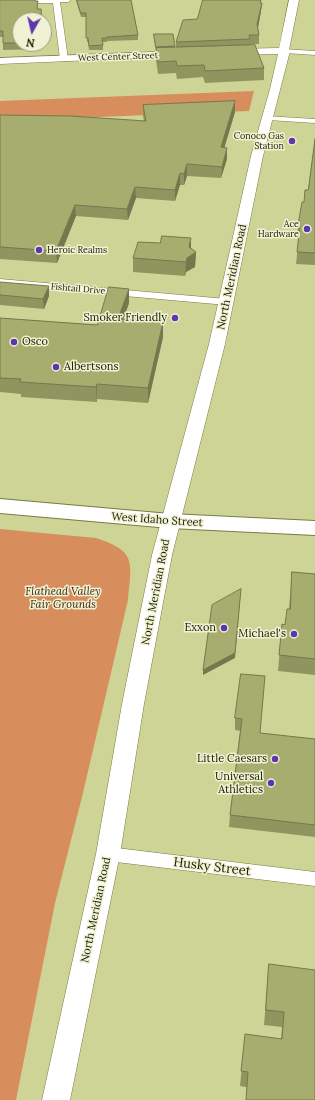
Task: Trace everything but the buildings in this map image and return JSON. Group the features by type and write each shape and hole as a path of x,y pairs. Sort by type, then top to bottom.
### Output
{"highway":[{"name":"West Idaho Street","path":"0,506 170,521 315,528"}],"street":[{"path":"56,0 64,59"},
{"path":"0,2 68,0"},
{"name":"North Meridian Road","path":"56,1100 108,854 162,555 170,521 179,495 227,302 250,186 276,89 294,0"},
{"path":"219,52 284,51 315,53"},
{"name":"West Center Street","path":"0,61 196,53"},
{"path":"268,118 315,121"},
{"name":"Fishtail Drive","path":"0,282 227,302"},
{"name":"Husky Street","path":"108,854 315,879"}],"green space":[{"path":"254,91 249,111 0,121 0,101"},
{"name":"Flathead Valley Fair Grounds","path":"0,529 96,538 109,543 125,553 130,567 128,600 82,797 55,903 16,1100 0,1100"}],"place":[{"name":"Conoco Gas Station","path":"292,141"},
{"name":"Ace Hardware","path":"307,229"},
{"name":"Heroic Realms","path":"39,250"},
{"name":"Smoker Friendly","path":"175,318"},
{"name":"Osco","path":"14,342"},
{"name":"Albertsons","path":"56,367"},
{"name":"Exxon","path":"224,628"},
{"name":"Michael's","path":"294,634"},
{"name":"Little Caesars","path":"275,759"},
{"name":"Universal Athletics","path":"271,783"}]}
